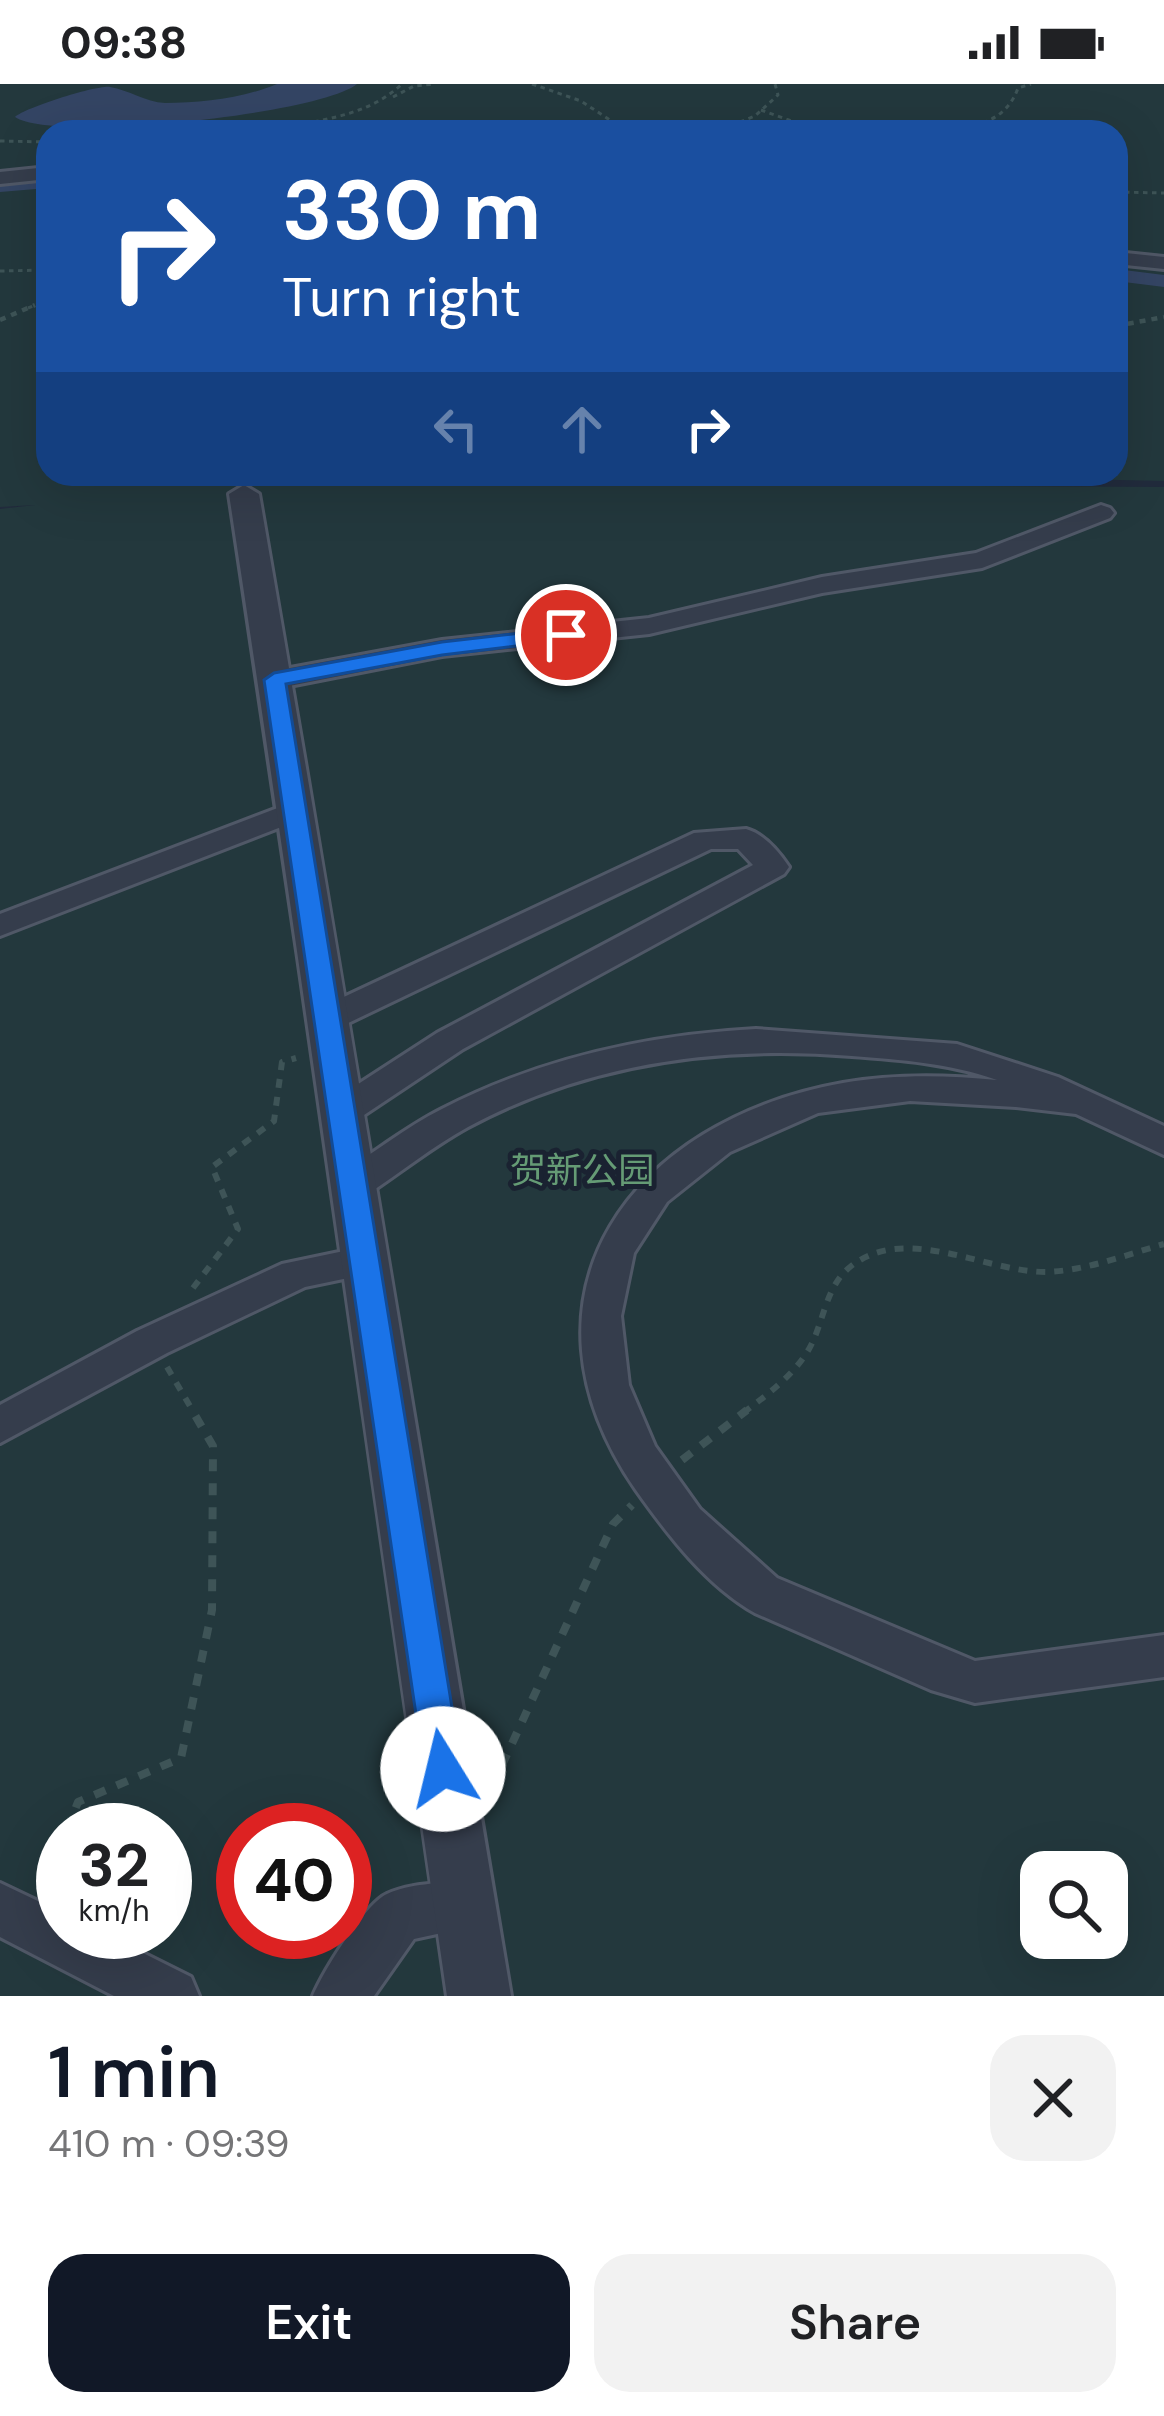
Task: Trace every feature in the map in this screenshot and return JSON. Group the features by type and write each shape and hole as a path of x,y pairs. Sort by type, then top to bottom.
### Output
{"street":[{"path":"0,178 36,174"},
{"path":"1128,259 1164,263"},
{"path":"244,494 332,1033 363,1262 479,1996"},
{"path":"274,680 442,648 649,626 822,585 982,560 1101,513"},
{"path":"0,926 296,810"},
{"path":"332,1033 705,840 746,839 773,867 450,1041 344,1110"},
{"path":"354,1184 453,1119 546,1077 620,1055 709,1041 801,1038 966,1057 1086,1103 1164,1142"},
{"path":"1086,1103 962,1090 892,1089 806,1104 750,1126 693,1158 654,1191 623,1232 598,1295 600,1363 614,1413 652,1484 753,1588 972,1682 1164,1656"},
{"path":"0,1426 152,1342 296,1274 363,1262"},
{"path":"341,1996 399,1916 464,1906"},
{"path":"14,1916 171,1996"}],"path":[{"path":"391,98 402,84"},
{"path":"301,120 435,84"},
{"path":"532,84 580,101 609,120"},
{"path":"740,120 778,94 776,84"},
{"path":"996,120 1006,114 1018,88 1031,84"},
{"path":"761,110 788,120"},
{"path":"0,141 36,142"},
{"path":"0,150 11,142"},
{"path":"1128,192 1164,193"},
{"path":"0,271 36,270"},
{"path":"0,320 36,306"},
{"path":"1128,324 1164,317"},
{"path":"78,1803 181,1758 212,1610 213,1446 152,1342 238,1229 212,1167 274,1121 282,1062 332,1033"},
{"path":"487,1798 613,1524 652,1484 801,1362 838,1281 862,1260 898,1252 944,1251 1031,1272 1090,1264 1164,1244"},
{"path":"14,1916 36,1881"}],"green space":[{"name":"贺新公园","path":"0,84 1164,84 1164,481 1128,480 1128,120 36,120 36,486 1164,487 1164,1996 0,1996 0,509 35,505 0,507"}],"water":[{"path":"277,84 357,84 294,105 201,120 36,123 15,117 103,87 158,102 236,96"}],"waterway":[{"path":"0,187 36,184"},
{"path":"1128,276 1164,281"}],"route":[{"path":"443,1769 274,680 442,648 566,635"}]}
